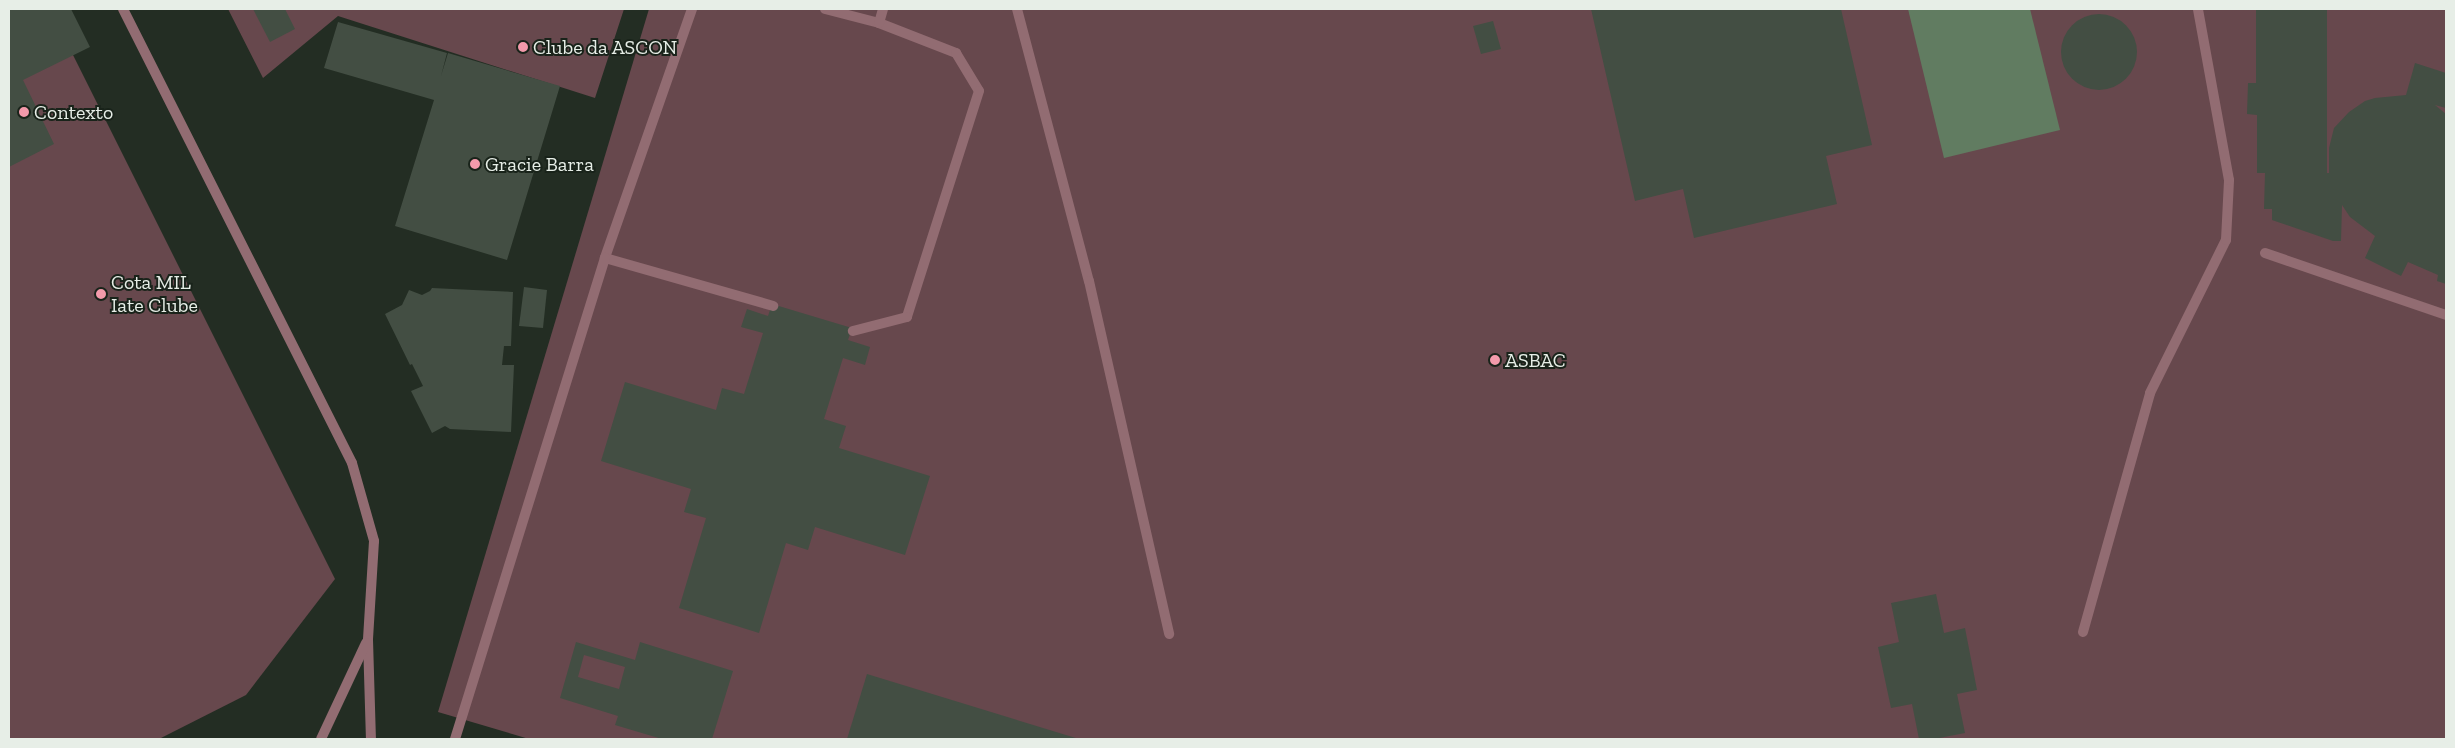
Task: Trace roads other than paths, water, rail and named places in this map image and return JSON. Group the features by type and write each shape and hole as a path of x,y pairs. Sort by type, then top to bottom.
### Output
{"lane":[{"path":"123,9 352,463 374,541 368,640 371,739"},
{"path":"455,739 605,258 692,9"},
{"path":"825,9 879,23 956,53 979,91 907,317 853,331"},
{"path":"879,23 883,9"},
{"path":"1017,9 1089,281 1169,634"},
{"path":"2083,632 2150,393 2226,240 2229,180 2198,9"},
{"path":"2266,253 2446,315"},
{"path":"605,258 773,306"},
{"path":"321,739 368,640"}],"place":[{"name":"Clube da ASCON","path":"523,47"},
{"name":"Contexto","path":"24,112"},
{"name":"Gracie Barra","path":"475,164"},
{"name":"Cota MIL Iate Clube","path":"101,294"},
{"name":"ASBAC","path":"1495,360"}]}
